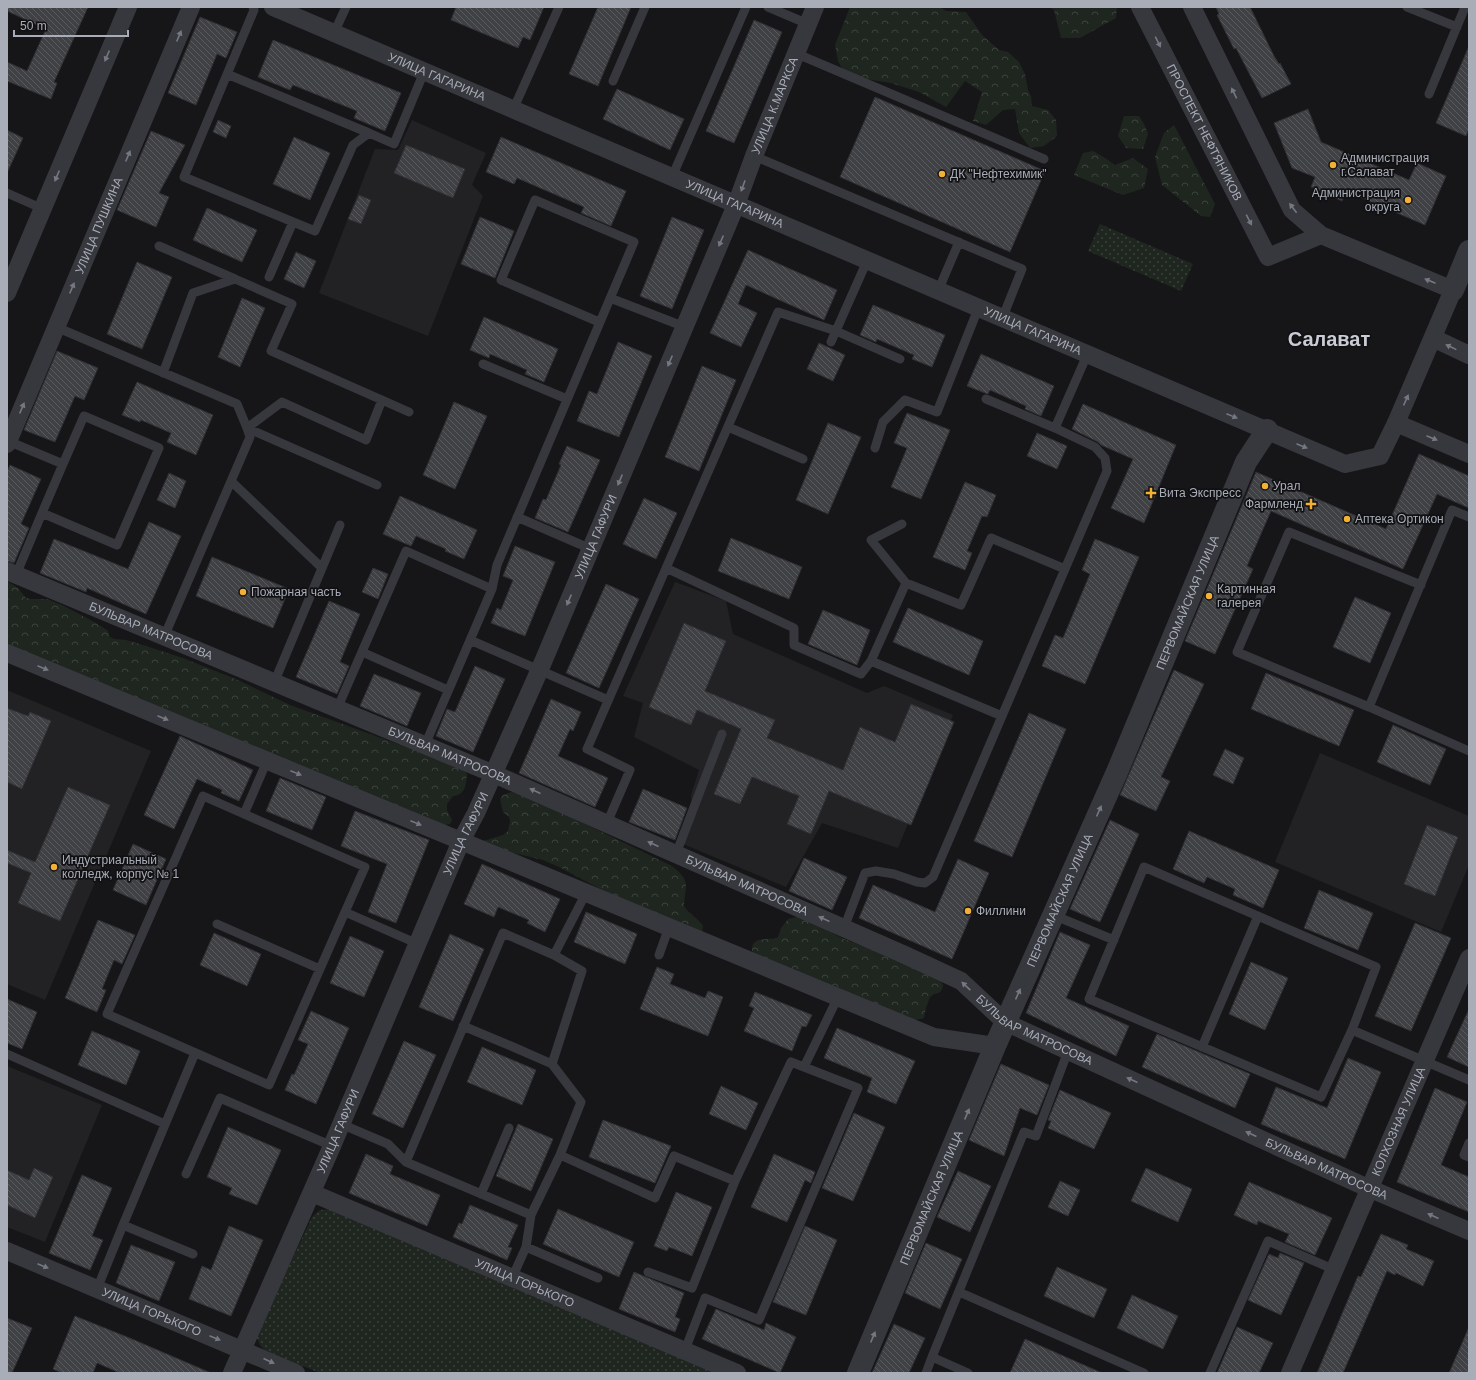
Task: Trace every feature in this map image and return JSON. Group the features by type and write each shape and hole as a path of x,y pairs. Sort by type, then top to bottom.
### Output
{"street":[{"path":"8,290 128,7"},
{"name":"УЛИЦА ПУШКИНА","path":"8,442 191,7"},
{"name":"УЛИЦА ГАГАРИНА","path":"273,7 978,309 1345,464 1380,456 1396,423"},
{"name":"УЛИЦА К.МАРКСА","path":"736,205 795,53 815,7"},
{"name":"ПРОСПЕКТ НЕФТЯНИКОВ","path":"1140,7 1268,257 1322,235"},
{"path":"1192,7 1292,210 1322,235 1453,290"},
{"name":"УЛИЦА ГАФУРИ","path":"232,1373 312,1193 461,841 476,813 540,670 736,205"},
{"path":"1469,251 1396,423 1469,454"},
{"path":"1433,338 1469,356"},
{"name":"ПЕРВОМАЙСКАЯ УЛИЦА","path":"858,1373 994,1046 1117,772 1246,462 1267,430"},
{"name":"БУЛЬВАР МАТРОСОВА","path":"11,573 494,774 844,928 961,981 1005,1022 1370,1189 1469,1231"},
{"path":"7,653 934,1037 994,1046"},
{"name":"КОЛХОЗНАЯ УЛИЦА","path":"1290,1373 1469,958"},
{"name":"УЛИЦА ГОРЬКОГО","path":"312,1193 737,1373"},
{"name":"УЛИЦА ГОРЬКОГО","path":"7,1251 296,1373"}],"lane":[{"path":"253,7 254,10 184,177 315,231 353,145 369,133"},
{"path":"334,33 346,7"},
{"path":"513,110 559,7"},
{"path":"613,81 645,7"},
{"path":"672,177 746,7"},
{"path":"768,7 808,24"},
{"path":"1407,7 1456,27"},
{"path":"1429,94 1465,7"},
{"path":"795,53 1044,159"},
{"path":"227,74 394,144 424,72"},
{"path":"754,156 1022,269 1002,319"},
{"path":"7,193 43,209"},
{"path":"425,745 492,589 497,564 566,399 600,322 634,242 535,200 501,280 600,322"},
{"path":"269,277 293,222"},
{"path":"938,291 959,242"},
{"path":"159,246 292,304 271,351 409,412"},
{"path":"831,342 868,261"},
{"path":"164,373 193,293 235,279"},
{"path":"610,298 685,327"},
{"path":"875,448 883,422 905,400 937,412 978,309"},
{"path":"607,824 630,770 587,749 778,312 836,331 900,359"},
{"path":"56,327 237,404 247,428 250,437 164,637"},
{"path":"1055,428 1087,355"},
{"path":"483,364 566,399"},
{"path":"844,928 865,873 876,871 894,874 917,882 925,883 933,877 1107,471 1105,458 1095,447 1055,428 986,399"},
{"path":"247,428 282,402 366,440 382,400"},
{"path":"11,573 42,513 84,416 158,448 117,545 42,513"},
{"path":"728,427 803,459"},
{"path":"247,428 377,485"},
{"path":"8,442 63,464"},
{"path":"231,481 322,568"},
{"path":"1369,708 1452,510 1469,517"},
{"path":"517,517 591,549"},
{"path":"274,682 340,524"},
{"path":"902,524 871,540 906,583 961,605 991,538 1065,569"},
{"path":"1421,584 1289,532 1237,652 1469,751"},
{"path":"337,709 406,551 492,589"},
{"path":"666,568 794,628 794,645 861,674 871,662 906,583"},
{"path":"470,640 608,700"},
{"path":"362,652 448,690"},
{"path":"871,662 1002,716"},
{"path":"676,854 722,734"},
{"path":"244,814 267,761"},
{"path":"203,796 365,868 345,912 269,1085 107,1014 203,796"},
{"path":"1144,867 1376,967 1352,1030 1321,1098 1089,999 1114,940 1144,867"},
{"path":"554,955 586,893"},
{"path":"345,912 418,944"},
{"path":"1053,915 1114,940"},
{"path":"1202,1047 1258,916"},
{"path":"217,924 320,969"},
{"path":"659,955 669,927"},
{"path":"406,1162 503,933 554,955 582,971 552,1064"},
{"path":"804,1067 838,997"},
{"path":"463,1026 552,1064 581,1102 560,1155 531,1215 526,1246 512,1278"},
{"path":"1352,1030 1469,1080"},
{"path":"926,1373 1024,1132 1036,1136 1068,1051"},
{"path":"96,1289 195,1053"},
{"path":"7,1054 165,1124"},
{"path":"648,1272 692,1288 705,1298 759,1320 858,1088 791,1062 735,1181 692,1288"},
{"path":"186,1174 220,1098 332,1146"},
{"path":"341,1124 388,1144 406,1162 531,1215"},
{"path":"481,1194 509,1128"},
{"path":"1469,1143 1464,1155 1469,1157"},
{"path":"560,1155 655,1198 674,1156 735,1181"},
{"path":"123,1225 193,1254"},
{"path":"1210,1373 1268,1241 1335,1270"},
{"path":"526,1246 598,1278"},
{"path":"959,1292 1144,1373"},
{"path":"684,1350 705,1298"},
{"path":"932,1357 968,1373"}],"shaded area":[{"path":"412,120 486,153 472,185 483,196 428,336 319,293 375,149 398,150"},
{"path":"675,582 726,601 733,634 867,693 884,686 953,715 898,848 822,823 786,887 678,842 692,809 691,795 699,770 634,737 643,703 623,696"},
{"name":"Индустриальный колледж, корпус № 1","path":"7,690 151,751 45,1000 7,984"},
{"path":"1320,753 1469,816 1469,865 1441,932 1275,862"},
{"path":"7,1066 102,1105 45,1242 7,1227"}],"green space":[{"path":"850,7 940,7 946,11 966,12 983,36 999,50 1008,52 1019,62 1025,74 1032,106 1048,110 1056,120 1057,136 1044,146 1030,148 1019,133 1015,109 1003,110 986,125 973,121 982,92 965,81 946,107 919,92 891,83 860,78 848,80 838,61 835,45"},
{"path":"1049,7 1117,7 1116,18 1080,38 1061,38 1054,10"},
{"path":"1124,116 1139,116 1144,124 1148,134 1143,149 1126,148 1118,136"},
{"path":"1174,125 1215,204 1210,217 1201,216 1162,185 1155,157 1164,133"},
{"path":"1093,151 1115,165 1133,158 1148,169 1144,188 1123,195 1074,175 1083,153"},
{"path":"1100,224 1193,264 1181,291 1088,251"},
{"path":"7,581 18,588 26,598 47,599 62,605 108,631 110,637 126,640 183,658 238,680 290,705 461,767 467,774 466,785 461,794 453,796 447,804 447,810 452,820 450,824 441,826 7,644"},
{"path":"511,792 520,794 554,809 672,866 685,880 686,888 684,906 703,926 702,932 623,901 543,860 492,848 483,841 503,835 508,831 510,822 509,817 503,812 500,799 503,795"},
{"path":"800,916 844,939 897,959 940,980 943,985 942,990 930,997 924,1018 913,1020 757,956 752,951 754,942 757,940 778,937 781,928 788,919"},
{"path":"332,1209 716,1373 320,1373 264,1350 256,1336 312,1217 320,1210"}],"building":[{"path":"7,7 88,7 54,82 57,83 51,99 7,81 7,62 27,71 46,29 7,11"},
{"path":"456,7 544,7 530,40 523,37 518,48 451,20"},
{"path":"598,7 631,7 598,86 569,74"},
{"path":"1216,7 1250,7 1274,56 1279,64 1280,63 1291,84 1262,98 1236,48 1234,49 1217,15 1219,14"},
{"path":"200,17 237,32 226,58 217,54 196,105 168,93"},
{"path":"754,20 782,32 734,143 706,131"},
{"path":"273,40 401,93 385,131 354,118 357,111 293,85 290,90 258,77"},
{"path":"1469,46 1469,129 1466,136 1436,123"},
{"path":"617,89 684,119 670,150 603,119"},
{"name":"ДК \"Нефтехимик\"","path":"875,97 1045,171 1010,252 840,177"},
{"name":"Администрация г.Салават","path":"1308,109 1321,142 1409,180 1417,163 1446,176 1425,225 1346,191 1342,201 1311,187 1315,177 1292,168 1274,123"},
{"path":"218,120 231,126 226,138 213,132"},
{"path":"7,130 23,138 7,173"},
{"path":"151,131 185,145 159,193 169,197 156,227 117,210"},
{"path":"294,137 330,153 310,200 273,184"},
{"path":"501,137 626,191 611,226 581,213 584,207 517,178 514,184 486,172"},
{"path":"406,145 465,169 453,198 394,173"},
{"path":"359,195 371,200 361,224 348,219"},
{"path":"207,208 257,230 242,262 193,240"},
{"path":"480,217 514,231 495,278 461,264"},
{"path":"672,217 704,230 672,309 640,296"},
{"path":"748,250 837,290 824,320 746,285 738,304 757,313 741,347 710,333"},
{"path":"296,252 316,261 304,288 284,279"},
{"path":"137,262 172,277 142,349 107,334"},
{"path":"242,298 265,308 240,367 218,357"},
{"path":"873,305 945,335 932,367 912,359 914,355 877,339 876,342 860,335"},
{"path":"484,317 558,349 544,382 525,374 527,370 490,354 489,358 470,350"},
{"path":"618,342 652,356 619,437 577,421 589,391 597,394"},
{"path":"819,343 845,355 833,381 807,369"},
{"path":"57,351 98,368 84,400 75,396 55,442 24,430"},
{"path":"981,354 1054,386 1041,416 1025,409 1026,406 990,390 988,394 967,386"},
{"path":"702,366 736,380 699,471 665,457"},
{"path":"137,382 213,415 196,455 167,442 171,433 141,420 140,422 122,415"},
{"path":"454,402 487,416 455,489 423,475"},
{"path":"1083,404 1176,445 1144,523 1111,508 1133,459 1101,445 1072,429"},
{"path":"907,413 950,430 921,499 891,487 907,448 894,443"},
{"path":"828,423 861,437 828,514 796,500"},
{"path":"1037,433 1067,446 1057,469 1027,456"},
{"path":"567,446 600,460 568,532 535,518 543,499 546,500 561,465 559,464"},
{"path":"1419,454 1469,476 1469,508 1437,494 1403,569 1271,511 1247,566 1253,569 1215,654 1185,641 1256,472 1386,529"},
{"path":"10,465 41,479 21,524 29,528 14,563 7,561 7,472"},
{"path":"169,473 186,481 175,508 157,500"},
{"path":"965,482 996,495 987,517 982,516 967,551 972,553 965,570 933,557"},
{"path":"400,496 477,530 464,559 445,551 446,549 416,536 411,546 383,534"},
{"path":"644,498 677,513 656,559 623,544"},
{"path":"149,522 181,536 146,614 87,588 86,592 40,573 54,539 128,569"},
{"path":"731,538 802,567 789,599 718,571"},
{"path":"1095,539 1139,557 1085,684 1042,666 1055,635 1063,638 1090,574 1082,570"},
{"path":"515,546 555,562 525,636 491,623 497,608 501,610 513,580 503,576"},
{"name":"Пожарная часть","path":"212,557 289,589 273,628 196,596"},
{"path":"373,568 388,574 378,599 362,592"},
{"path":"606,584 639,599 599,688 566,673"},
{"path":"1355,597 1391,613 1370,663 1333,647"},
{"path":"329,601 360,614 340,662 349,666 337,694 296,677"},
{"path":"908,608 983,641 969,675 893,642"},
{"path":"823,610 870,630 857,665 808,644"},
{"path":"684,623 726,641 705,691 775,720 767,738 843,770 860,727 895,742 911,704 954,722 911,825 829,791 811,834 787,824 799,796 752,777 740,804 714,794 741,729 697,710 691,725 649,707"},
{"path":"475,666 505,679 473,752 436,736 447,709 455,712"},
{"path":"1174,670 1204,684 1161,777 1170,781 1156,811 1120,795"},
{"path":"1266,673 1354,710 1339,746 1251,709"},
{"path":"374,674 421,693 407,726 360,706"},
{"path":"551,699 581,712 573,731 570,729 558,756 608,778 595,807 519,773"},
{"path":"7,708 28,716 30,712 51,721 22,789 7,782"},
{"path":"1029,713 1066,729 1012,857 974,841"},
{"path":"1393,725 1446,749 1430,785 1377,762"},
{"path":"180,736 253,770 239,801 221,793 222,790 197,779 174,829 144,815"},
{"path":"1225,749 1244,758 1233,784 1213,775"},
{"path":"280,778 326,797 312,830 266,811"},
{"path":"68,787 110,805 60,921 18,903 31,873 7,863 7,850 35,862"},
{"path":"643,789 687,808 675,840 629,822"},
{"path":"355,811 429,840 396,923 368,912 387,864 341,846"},
{"path":"1110,820 1139,834 1100,922 1070,909"},
{"path":"1427,825 1458,837 1435,896 1404,884"},
{"path":"1189,831 1279,870 1263,908 1233,895 1235,889 1207,877 1204,883 1173,869"},
{"path":"133,844 166,859 146,905 113,890"},
{"path":"804,858 847,877 832,910 789,891"},
{"path":"958,859 989,873 952,959 859,918 873,885 935,912"},
{"path":"482,864 560,899 545,932 527,923 529,920 498,907 494,917 464,904"},
{"path":"1319,890 1373,913 1358,950 1304,928"},
{"path":"586,912 637,934 625,964 574,942"},
{"path":"98,920 135,935 122,964 114,960 102,989 106,990 97,1012 65,998"},
{"path":"1415,923 1451,938 1411,1031 1375,1016"},
{"path":"1060,932 1090,945 1066,998 1129,1026 1116,1056 1026,1013"},
{"path":"214,933 261,954 247,986 200,965"},
{"path":"450,934 484,949 453,1021 419,1007"},
{"path":"350,936 384,951 364,997 330,983"},
{"path":"1251,962 1288,978 1265,1030 1229,1014"},
{"path":"657,967 674,974 670,984 705,998 708,991 723,997 708,1036 640,1009"},
{"path":"755,992 812,1015 806,1027 802,1026 792,1051 744,1031 754,1008 749,1006"},
{"path":"7,999 37,1012 22,1049 7,1043"},
{"path":"1469,1009 1469,1067 1447,1057"},
{"path":"311,1011 349,1028 316,1104 285,1090 292,1074 294,1075 308,1044 298,1040"},
{"path":"837,1028 915,1061 896,1104 867,1092 872,1078 824,1058"},
{"path":"92,1031 140,1051 126,1085 78,1065"},
{"path":"1157,1034 1250,1074 1235,1108 1142,1067"},
{"path":"404,1041 436,1055 403,1128 372,1114"},
{"path":"482,1047 536,1070 522,1105 467,1082"},
{"path":"1348,1058 1381,1072 1345,1159 1261,1124 1276,1087 1327,1108"},
{"path":"1001,1064 1049,1085 1037,1115 1020,1108 1004,1156 969,1140"},
{"path":"721,1086 758,1103 746,1130 709,1114"},
{"path":"1435,1088 1467,1102 1441,1165 1469,1177 1469,1212 1397,1182"},
{"path":"1060,1090 1111,1113 1094,1149 1048,1128 1051,1121 1048,1120"},
{"path":"854,1113 885,1127 853,1201 822,1188"},
{"path":"603,1120 671,1146 655,1183 589,1157"},
{"path":"518,1124 553,1139 531,1191 496,1176"},
{"path":"228,1127 281,1150 257,1205 229,1194 232,1188 207,1177"},
{"path":"366,1154 393,1166 390,1174 440,1195 427,1226 349,1193"},
{"path":"774,1154 815,1172 811,1183 805,1180 787,1222 751,1207"},
{"path":"34,1168 53,1177 35,1218 7,1205 7,1170 29,1180"},
{"path":"1146,1168 1192,1189 1178,1222 1131,1201"},
{"path":"958,1171 991,1186 970,1232 937,1217"},
{"path":"82,1175 112,1188 92,1236 103,1240 90,1270 49,1253"},
{"path":"1060,1181 1080,1190 1068,1216 1048,1207"},
{"path":"1249,1182 1332,1218 1315,1255 1285,1242 1289,1234 1258,1221 1257,1225 1234,1215"},
{"path":"676,1192 712,1207 692,1256 669,1247 667,1251 654,1246"},
{"path":"470,1205 518,1225 508,1247 512,1248 507,1260 453,1237 459,1223 462,1224"},
{"path":"558,1209 634,1242 619,1277 543,1244"},
{"path":"229,1226 263,1240 231,1316 189,1299 202,1266 211,1270"},
{"path":"805,1226 837,1240 806,1315 773,1302"},
{"path":"1381,1234 1408,1245 1406,1249 1434,1261 1423,1286 1396,1273 1395,1275 1387,1271 1343,1373 1317,1373 1358,1276 1361,1277"},
{"path":"926,1243 962,1259 940,1309 905,1293"},
{"path":"131,1245 175,1262 159,1301 116,1283"},
{"path":"1280,1253 1304,1263 1281,1315 1248,1300 1269,1254 1278,1258"},
{"path":"1057,1267 1107,1289 1094,1318 1044,1296"},
{"path":"634,1272 684,1293 675,1317 680,1319 675,1332 619,1309"},
{"path":"1132,1295 1178,1316 1163,1349 1117,1328"},
{"path":"716,1309 764,1330 766,1323 796,1337 780,1373 702,1339"},
{"path":"75,1316 211,1373 120,1373 97,1363 93,1373 62,1373 53,1369"},
{"path":"7,1318 32,1328 12,1373 7,1373"},
{"path":"894,1324 925,1338 909,1373 872,1373"},
{"path":"1237,1327 1273,1343 1259,1373 1217,1373"},
{"path":"1469,1327 1469,1373 1449,1373"},
{"path":"1025,1339 1102,1373 1010,1373"}],"place":[{"name":"Администрация г.Салават","path":"1333,165"},
{"name":"ДК \"Нефтехимик\"","path":"942,174"},
{"name":"Администрация округа","path":"1408,200"},
{"name":"Урал","path":"1265,486"},
{"name":"Вита Экспресс","path":"1151,493"},
{"name":"Фармленд","path":"1311,504"},
{"name":"Аптека Ортикон","path":"1347,519"},
{"name":"Пожарная часть","path":"243,592"},
{"name":"Картинная галерея","path":"1209,596"},
{"name":"Индустриальный колледж, корпус № 1","path":"54,867"},
{"name":"Филлини","path":"968,911"}],"district":[{"name":"Салават","path":"1329,339"}]}
